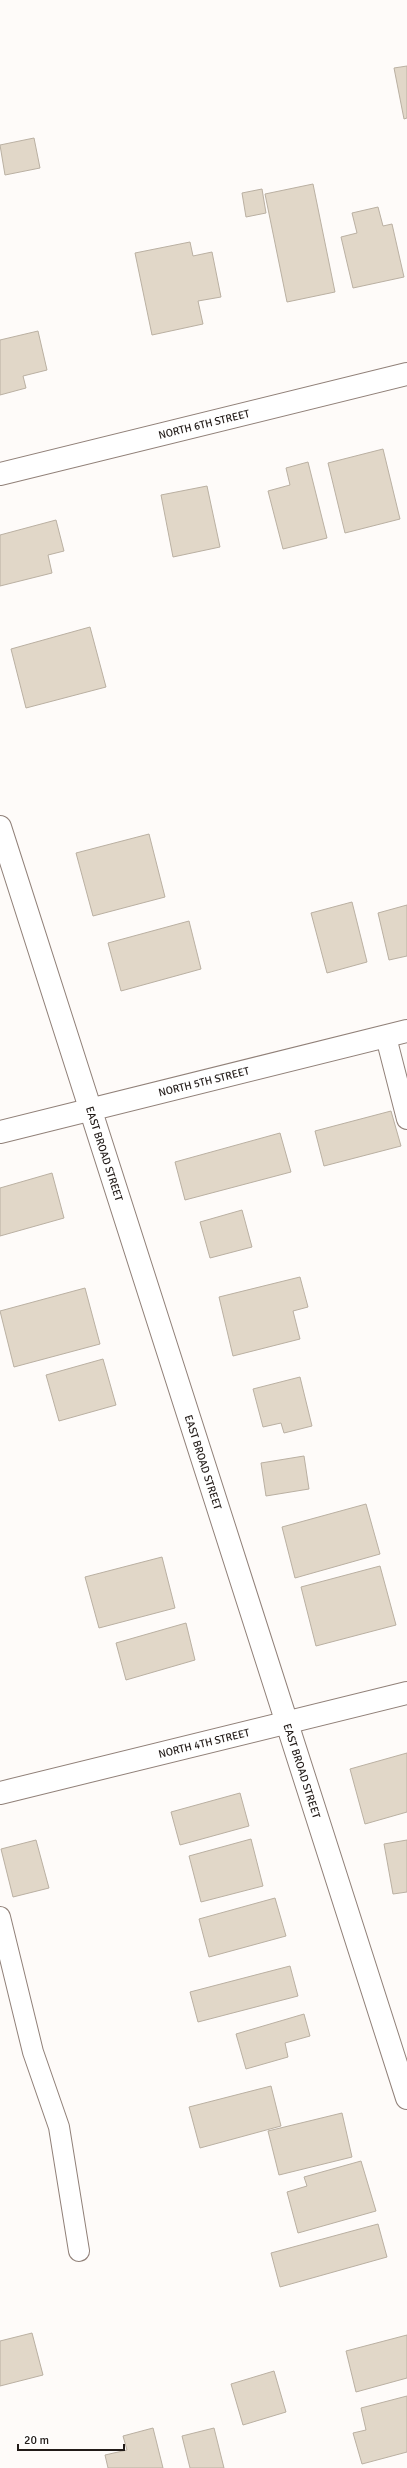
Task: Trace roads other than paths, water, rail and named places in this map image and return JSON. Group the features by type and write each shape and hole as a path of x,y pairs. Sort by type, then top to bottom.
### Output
{"main road":[{"name":"NORTH 6TH STREET","path":"0,474 407,374"},
{"name":"EAST BROAD STREET","path":"0,827 285,1723 407,2098"},
{"name":"NORTH 5TH STREET","path":"0,1132 407,1031"},
{"name":"NORTH 4TH STREET","path":"0,1793 407,1693"}],"lane":[{"path":"386,1036 407,1119"},
{"path":"0,1917 11,1968 33,2052 59,2127 79,2251"}]}
